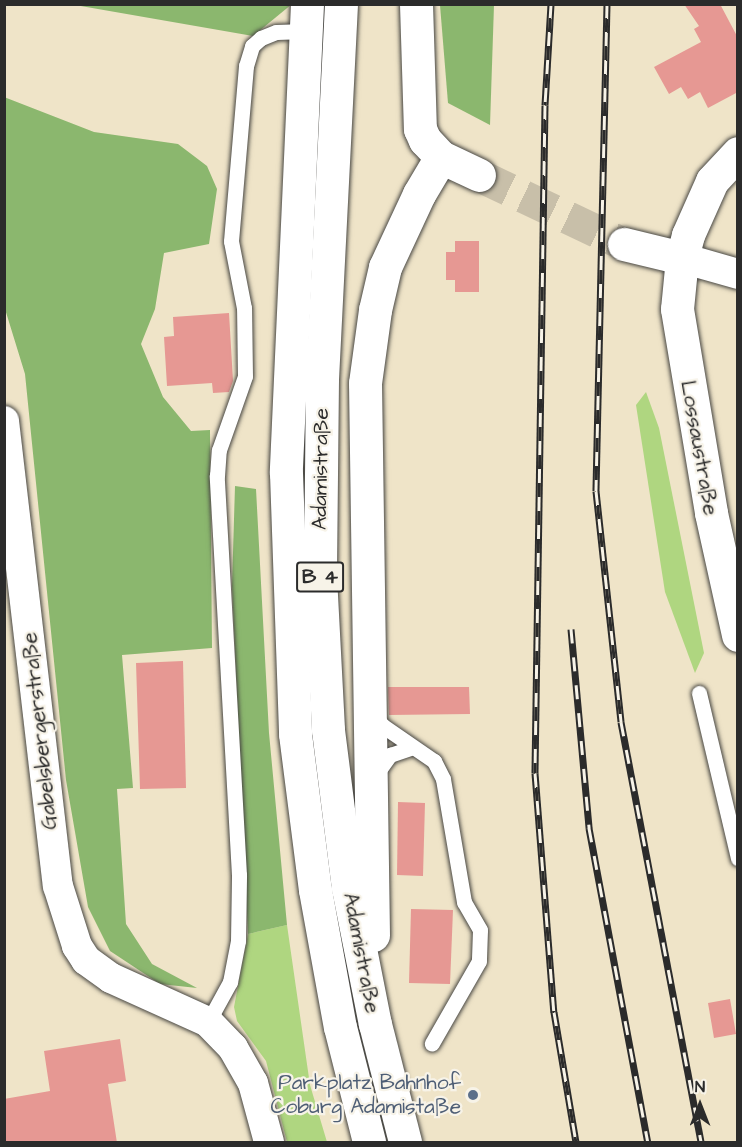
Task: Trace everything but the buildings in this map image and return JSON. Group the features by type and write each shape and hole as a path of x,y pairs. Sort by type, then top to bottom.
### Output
{"main road":[{"name":"Adamistraße","path":"341,4 322,379 320,576 328,729 348,888 375,1024 405,1143"},
{"path":"416,4 420,129 425,140 441,157 479,175"},
{"name":"Adamistraße","path":"306,18 286,473 295,734 315,890 340,1027 369,1143"},
{"name":"Lossaustraße","path":"738,153 712,181 682,258 677,309 683,361 738,635"},
{"path":"375,1024 367,708 365,383 375,310 385,267 418,194 441,157"},
{"path":"624,244 682,258"}],"street":[{"path":"682,258 738,274"},
{"name":"Gabelsbergerstraße","path":"4,421 58,885 77,946 86,960 152,999 208,1022"},
{"path":"208,1022 246,1065 269,1143"}],"lane":[{"name":"Adamistraße","path":"208,1022 230,982 238,941 238,865 217,476 219,450 245,376 244,308 231,241 246,66 252,46 261,38 306,18"},
{"path":"699,693 738,858"},
{"path":"367,708 383,726 434,760 443,779 464,902 480,930 478,961 432,1043"},
{"path":"369,784 390,755 413,747"}],"green space":[{"path":"292,4 253,36 75,5"},
{"path":"440,5 494,5 490,125 448,103"},
{"path":"4,97 94,132 178,144 207,166 217,189 209,244 164,253 155,309 141,344 163,397 191,431 210,430 212,648 122,655 133,788 117,789 126,924 152,964 197,988 160,984 110,951 88,907 66,780 25,374 5,309"},
{"path":"646,392 659,428 704,653 695,673 665,592 636,405"},
{"path":"235,486 256,489 269,733 287,925 248,934 232,586"},
{"path":"287,925 310,1085 327,1142 287,1142 266,1061 237,1021 234,1007 248,934"}],"tunnel":[{"path":"479,175 624,244"}],"railway":[{"path":"551,4 545,105 535,773 554,1012 576,1142"},
{"path":"607,4 596,491 621,722 701,1142"},
{"path":"571,629 589,828 648,1142"}],"place":[{"name":"Parkplatz Bahnhof Coburg Adamistaße","path":"473,1095"}]}
